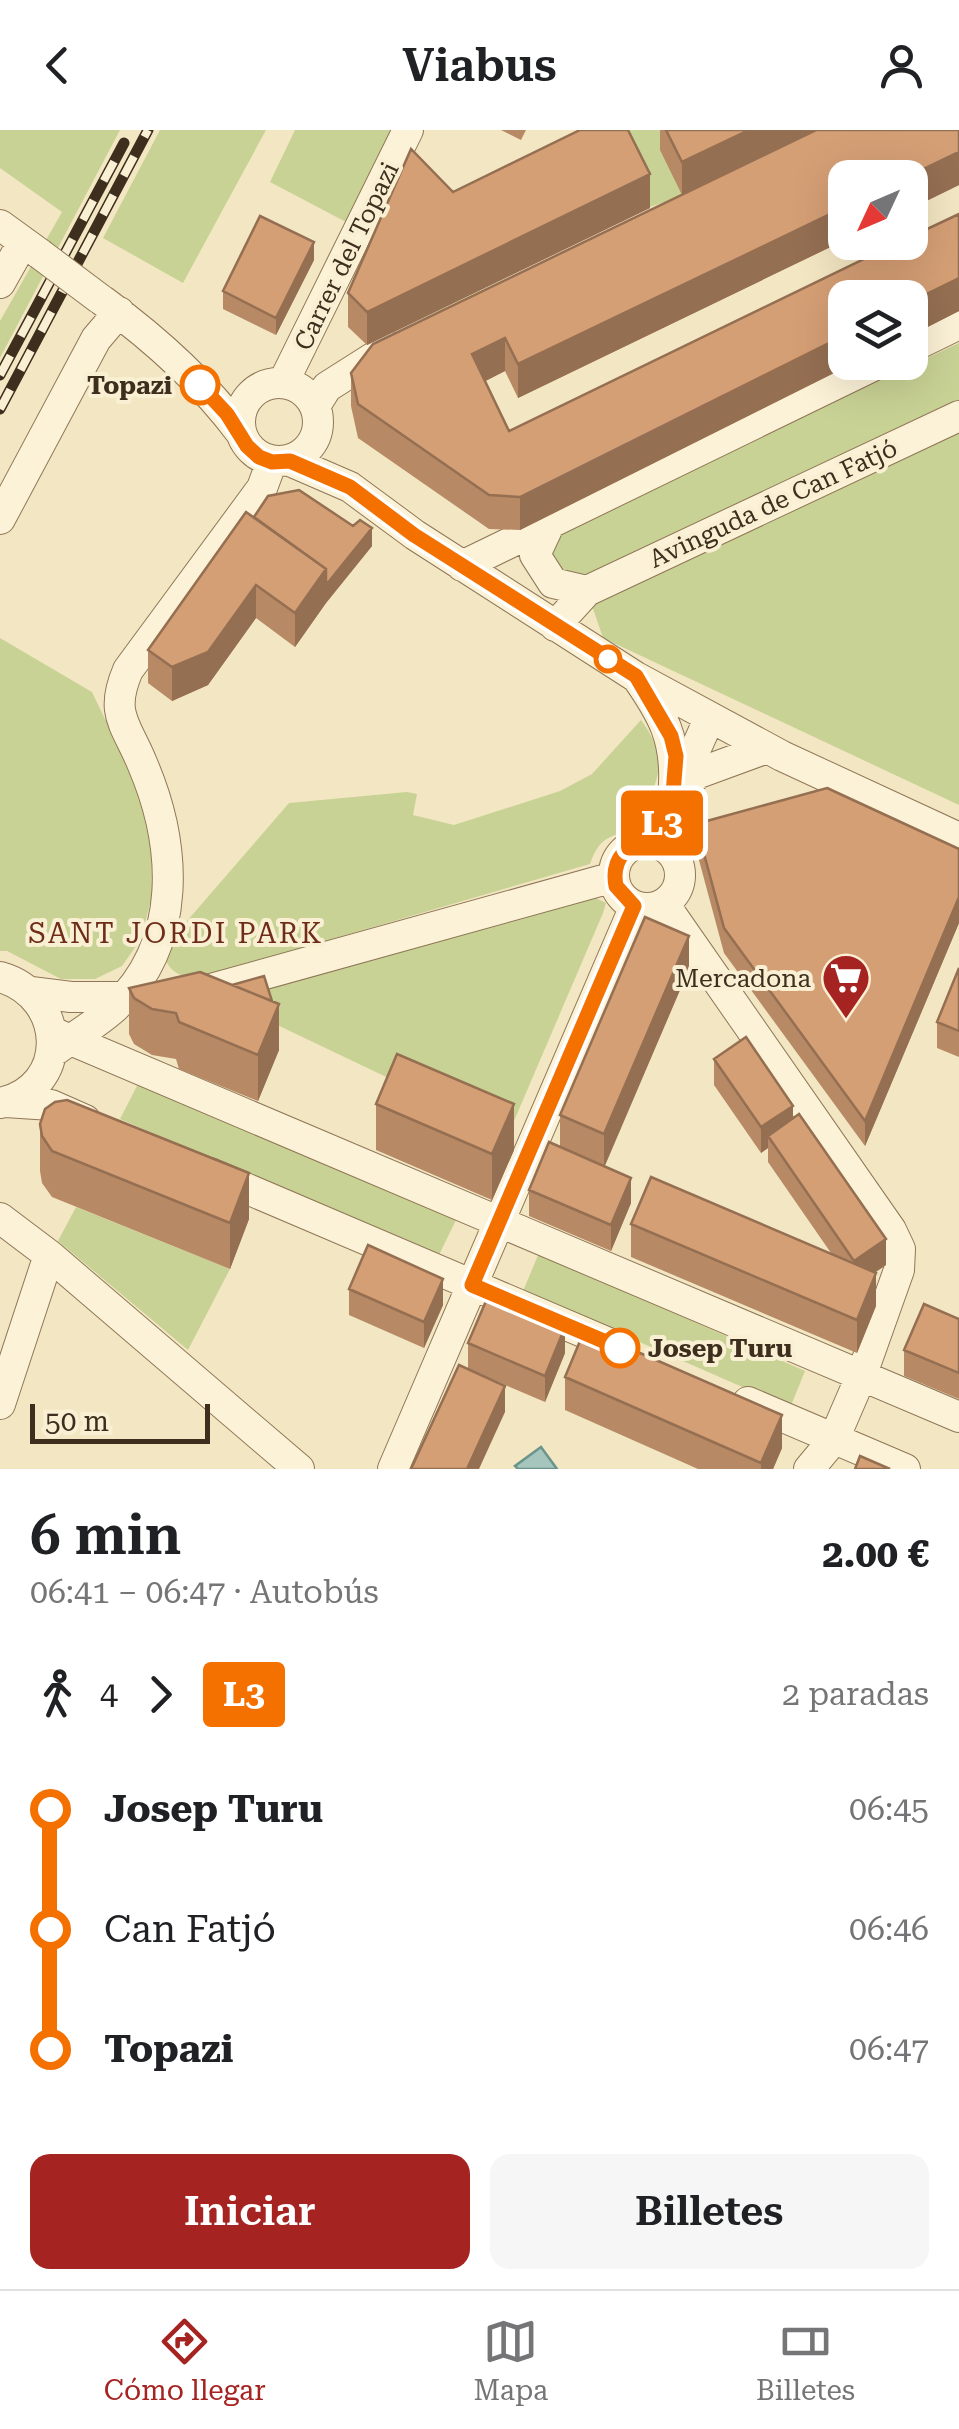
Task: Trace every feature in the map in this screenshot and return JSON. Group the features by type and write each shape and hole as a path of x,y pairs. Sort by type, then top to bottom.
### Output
{"street":[{"name":"Carrer del Topazi","path":"269,387 408,130"},
{"path":"0,283 21,240 189,372 259,457 281,461 350,487 462,566 636,676 767,748 959,838"},
{"path":"0,519 96,339 109,306"},
{"path":"928,339 959,324"},
{"path":"3,1102 35,1084 58,1042 116,1006 148,963 166,913 170,866 143,764 121,722 118,694 128,670 281,461 312,445 317,412 327,388 347,372 410,338"},
{"path":"189,372 304,391 350,487"},
{"path":"462,566 843,380"},
{"path":"241,434 240,414 246,401 269,387"},
{"name":"Avinguda de Can Fatjó","path":"556,626 587,591 959,416"},
{"path":"550,524 535,555 553,583 587,591"},
{"path":"636,676 671,736 676,756 673,794"},
{"path":"654,842 710,717"},
{"path":"673,794 700,774 767,748"},
{"path":"394,1469 499,1223 649,905 677,889 680,870 671,852 654,842 625,850 614,867 620,894 649,905 891,1230 900,1249 899,1270 862,1374 834,1439 809,1469"},
{"path":"31,992 71,998 174,1000 614,877"},
{"path":"148,963 153,986 174,1000"},
{"path":"0,977 31,992 41,1004 58,1042 959,1417"},
{"path":"3,1102 51,1105 104,1128"},
{"path":"175,1158 638,1356"},
{"path":"0,1218 49,1255 299,1469"},
{"path":"0,1404 49,1255"},
{"path":"722,1392 905,1469"}],"green space":[{"path":"0,130 120,130 0,358 0,321 62,212 0,168"},
{"path":"160,130 266,130 183,283 103,238"},
{"path":"295,130 392,130 346,222 270,182"},
{"path":"602,130 702,130 682,196 650,207 619,145"},
{"path":"959,343 959,400 612,568 576,582 559,576 553,549 569,526 880,380 928,380 928,358"},
{"path":"959,417 959,805 603,638 587,591"},
{"path":"0,638 92,692 139,790 151,835 152,896 141,939 122,966 95,979 61,979 0,951"},
{"path":"641,720 658,755 655,783 636,822 605,840 590,864 215,973 180,975 165,959 174,936 289,803 407,792 417,794 413,815 454,825 560,791 592,774"},
{"path":"592,896 606,903 603,913 508,1135 273,1023 264,994 270,984"},
{"path":"140,1080 457,1218 438,1257 120,1119"},
{"path":"76,1207 230,1269 188,1350 58,1241"},
{"path":"539,1253 805,1371 790,1408 523,1291"}],"water":[{"path":"541,1447 557,1469 515,1466"}],"building":[{"path":"580,130 628,130 650,174 367,312 348,293 411,149 453,192"},
{"path":"666,130 749,130 682,162"},
{"path":"816,130 959,130 959,152 928,167 928,160 828,160 828,215 518,364 505,338 472,354 509,431 862,260 928,260 928,229 959,214 959,278 928,293 928,280 828,280 828,343 520,497 489,495 358,404 351,373 373,344"},
{"path":"260,216 314,242 276,318 223,291"},
{"path":"299,490 353,526 360,520 372,528 326,585 326,569 254,517 268,496"},
{"path":"246,512 326,569 295,613 256,585 208,652 172,667 148,650"},
{"name":"Mercadona","path":"827,788 959,849 959,897 865,1121 724,928 696,824"},
{"path":"645,917 689,936 604,1134 560,1115"},
{"path":"959,968 959,1031 937,1022"},
{"path":"200,972 279,1004 258,1055 179,1022 176,1013 152,1009 134,998 129,988"},
{"path":"264,976 272,1001 232,985"},
{"path":"746,1037 793,1106 761,1127 714,1059"},
{"path":"397,1054 514,1104 492,1154 376,1104"},
{"path":"67,1100 249,1173 230,1223 52,1151 42,1136 40,1124 45,1109"},
{"path":"799,1114 886,1239 854,1261 768,1136"},
{"path":"549,1142 631,1178 611,1225 529,1190"},
{"path":"651,1177 876,1273 857,1320 631,1224"},
{"path":"368,1245 443,1279 424,1322 349,1289"},
{"path":"489,1294 565,1327 545,1376 468,1343"},
{"path":"924,1304 959,1319 959,1373 904,1350"},
{"path":"585,1329 782,1415 761,1463 565,1377"},
{"path":"459,1365 505,1386 467,1469 411,1469"},
{"path":"860,1456 890,1469 855,1469"}],"railway":[{"path":"0,409 148,130"},
{"path":"0,375 124,143"}],"bus line":[{"name":"L3","path":"200,385 259,457 272,462 290,461 350,487 414,535 636,676 671,736 676,756 673,794 654,842 634,844 614,867 620,894 634,906 472,1285 620,1348"}],"place":[{"name":"Topazi","path":"200,385"},
{"name":"Mercadona","path":"846,1020"},
{"name":"Josep Turu","path":"620,1348"}],"district":[{"name":"SANT JORDI PARK","path":"176,933"}]}
